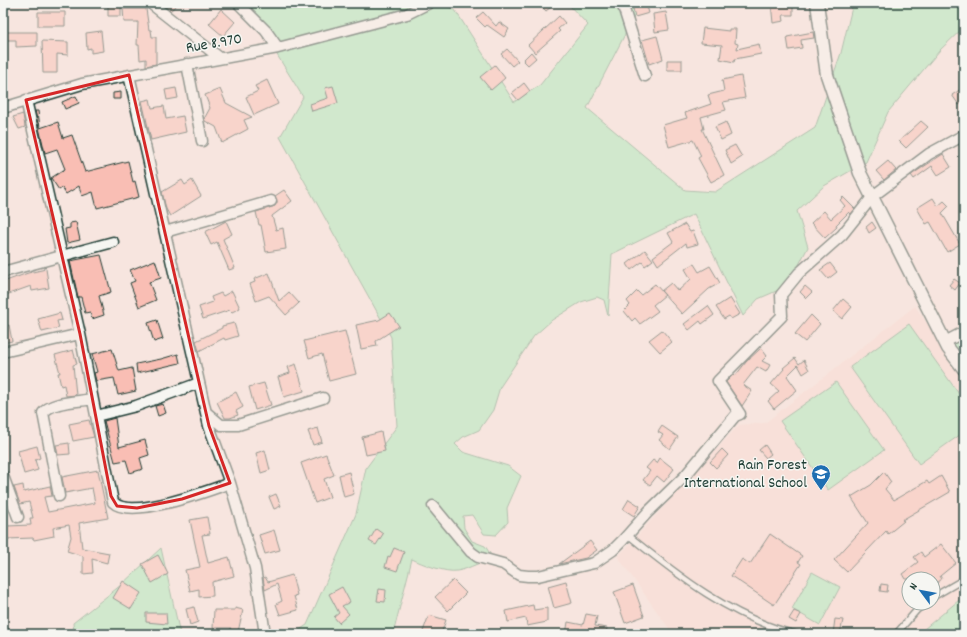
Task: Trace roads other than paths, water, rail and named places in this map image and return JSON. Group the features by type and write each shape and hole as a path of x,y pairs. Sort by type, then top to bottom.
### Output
{"street":[{"path":"150,3 220,58"},
{"path":"238,3 266,32 278,48"},
{"name":"Rue 8.970","path":"3,108 82,84 278,48 407,14 429,3"},
{"path":"622,3 645,76"},
{"path":"817,3 827,75 860,173 873,196 945,342 964,369"},
{"path":"187,64 202,141"},
{"path":"129,75 166,232 199,383 207,414 230,483 255,568 265,634"},
{"path":"26,100 80,334 113,502 117,506 137,508 182,499 230,483"},
{"path":"433,506 454,533 478,557 495,561 519,575 538,576 594,564 613,550 628,535 685,476 735,416 740,414 718,381 782,316 781,296 799,273 842,235 873,196 929,154 964,135"},
{"path":"166,232 271,201"},
{"path":"3,272 112,242"},
{"path":"945,342 964,332"},
{"path":"3,352 80,334"},
{"path":"96,416 136,406 199,383"},
{"path":"207,414 221,425 238,425 323,398"},
{"path":"59,496 43,414 47,408 92,399"},
{"path":"3,476 18,517"}],"lane":[{"path":"628,535 666,566 717,599 752,619 775,629 796,634"},
{"path":"941,592 964,579"},
{"path":"896,634 916,611"}],"place":[{"name":"Rain Forest International School","path":"821,491"}]}
